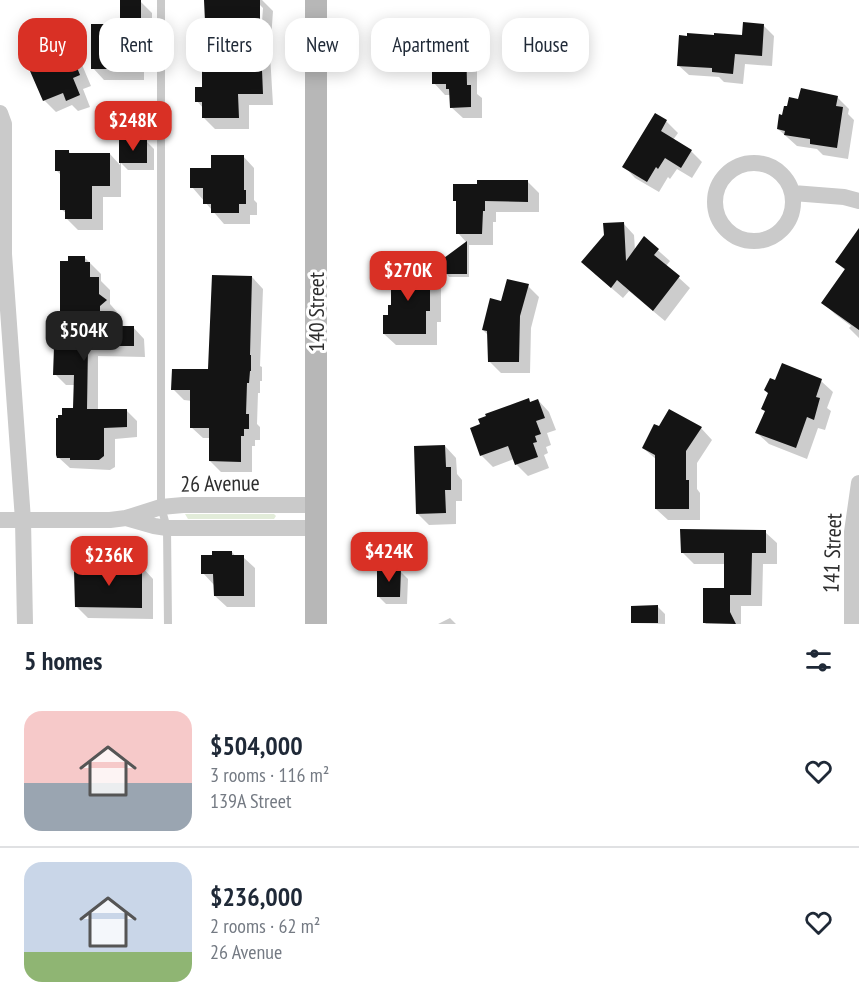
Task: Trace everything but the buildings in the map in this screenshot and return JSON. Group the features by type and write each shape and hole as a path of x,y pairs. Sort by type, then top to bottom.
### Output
{"main road":[{"name":"140 Street","path":"316,0 316,624"}],"street":[{"path":"0,113 4,124 4,254 23,520 25,624"},
{"path":"754,163 767,165 779,171 788,181 793,193 794,206 791,218 773,237 761,241 748,242 730,233 718,219 714,206 720,181 729,171 741,165 754,163"},
{"path":"793,193 844,197 859,201"},
{"name":"141 Street","path":"852,624 852,532 859,483"},
{"name":"26 Avenue","path":"0,520 110,520 126,518 161,507 183,505 316,505"},
{"name":"26 Avenue","path":"126,518 167,528 316,528"}],"lane":[{"path":"161,0 161,507 167,528 168,624"}],"green space":[{"path":"185,514 274,514 276,516 274,519 188,519"}]}
